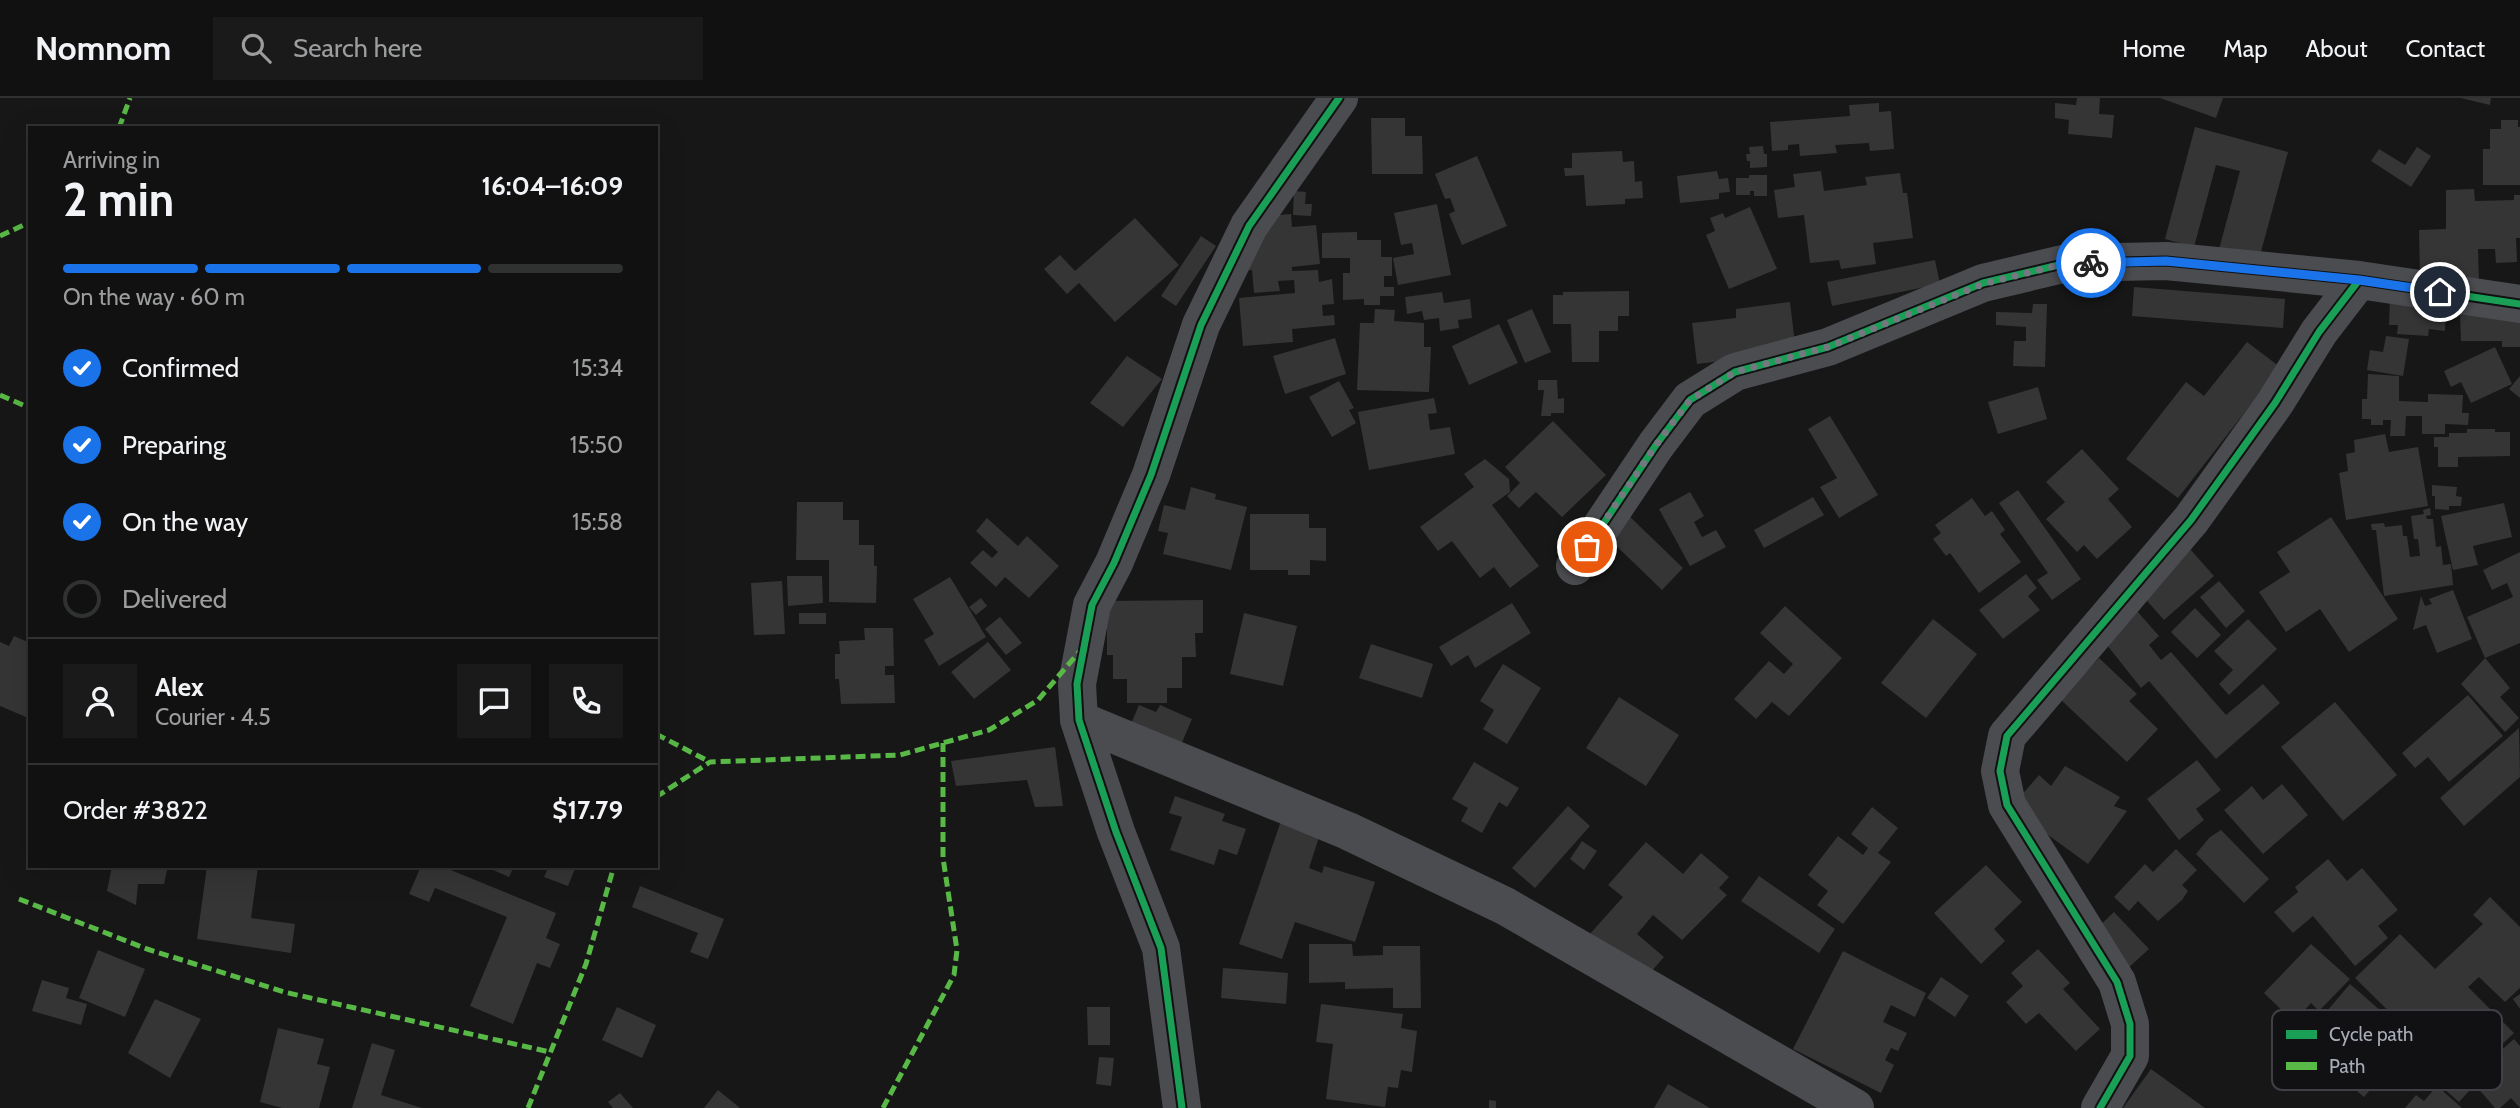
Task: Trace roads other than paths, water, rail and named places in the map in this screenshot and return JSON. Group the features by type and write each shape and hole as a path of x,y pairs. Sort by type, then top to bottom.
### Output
{"street":[{"path":"1182,1108 1161,948 1116,832 1079,720 1077,684 1092,605 1114,563 1151,475 1201,325 1249,226 1339,98"},
{"path":"1575,566 1656,445 1690,400 1735,372 1828,347 1983,284 2067,263 2166,261 2359,280 2520,304"},
{"path":"2100,1108 2130,1056 2130,1024 2117,982 2007,805 2000,771 2007,736 2191,520 2275,403 2319,332 2359,280"},
{"path":"1079,720 1348,831 1505,906 1855,1108"}]}
